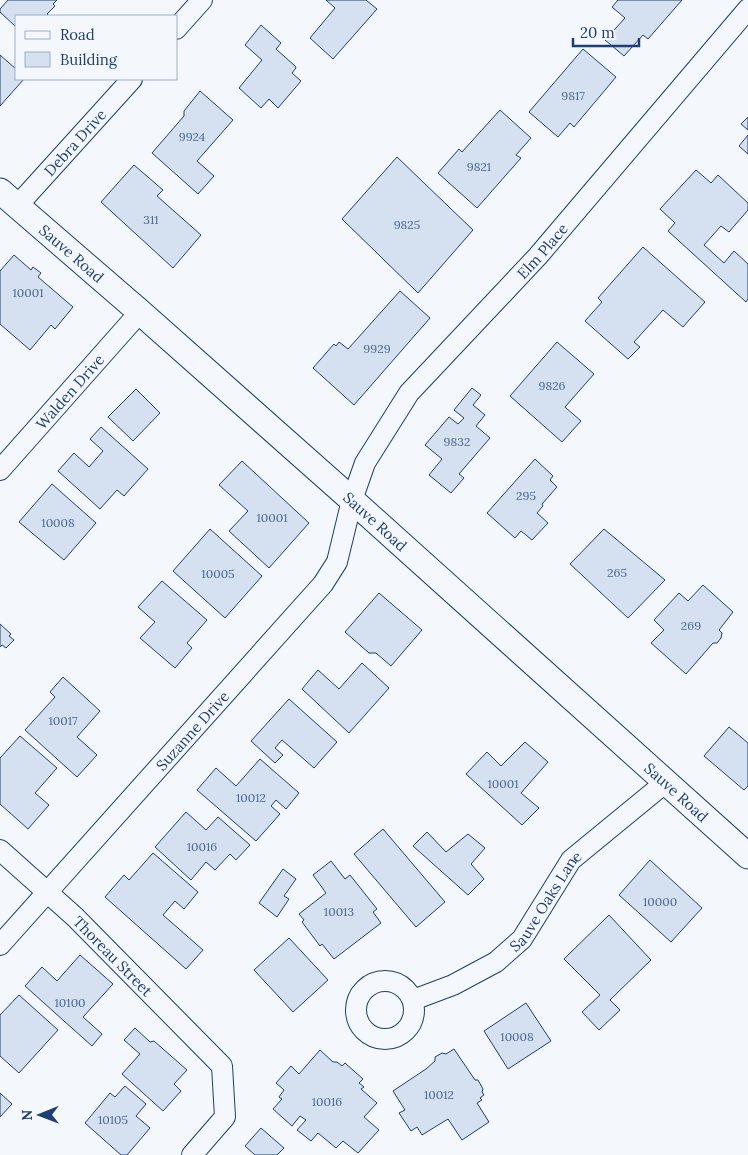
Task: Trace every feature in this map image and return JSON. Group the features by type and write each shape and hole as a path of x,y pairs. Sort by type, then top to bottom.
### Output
{"street":[{"path":"178,27 202,0"},
{"name":"Elm Place","path":"352,500 366,463 409,394 538,256 748,9"},
{"name":"Debra Drive","path":"9,199 131,80"},
{"name":"Sauve Road","path":"9,199 140,312 748,854"},
{"name":"Walden Drive","path":"0,470 140,312"},
{"name":"Suzanne Drive","path":"0,946 323,584 337,562 352,500"},
{"name":"Sauve Oaks Lane","path":"413,1000 453,985 496,962 522,939 571,860 666,782"},
{"name":"Thoreau Street","path":"0,850 47,894 75,917 222,1066 225,1117 192,1155"}],"building":[{"path":"8,0 57,0 48,15 15,15 15,26 0,12 0,9"},
{"path":"326,0 366,0 377,9 333,59 310,38 335,8"},
{"path":"618,0 682,0 648,39 643,35 624,56 605,40 625,18 612,7"},
{"path":"261,25 281,43 276,49 295,66 296,68 292,73 301,81 278,108 269,99 261,108 239,88 262,60 245,45"},
{"path":"583,49 616,77 574,127 570,123 558,137 529,112"},
{"path":"0,55 15,68 15,80 23,80 0,106"},
{"path":"200,91 233,120 197,161 214,176 198,194 152,153 184,116 184,111"},
{"path":"500,110 531,138 516,155 521,158 477,208 438,173 459,149 462,152"},
{"path":"748,117 748,130 741,124"},
{"path":"748,135 748,154 739,146"},
{"path":"397,157 473,230 418,293 342,219"},
{"path":"134,165 163,190 157,196 201,235 173,268 101,202"},
{"path":"696,170 711,183 718,175 748,203 748,210 729,232 721,226 704,245 724,263 734,251 748,264 748,299 746,302 668,231 675,223 660,209"},
{"path":"643,247 705,302 683,327 663,310 634,342 640,347 628,359 585,321 602,302 598,298"},
{"path":"14,255 31,270 33,267 41,273 38,277 73,307 55,329 51,325 30,350 0,324 0,271"},
{"path":"400,291 430,318 354,405 313,368 334,344 336,346 339,342 348,349"},
{"path":"557,342 594,374 565,407 581,421 562,442 510,396"},
{"path":"472,388 481,395 473,405 485,415 476,426 490,438 459,474 464,478 451,493 429,475 442,459 425,445 449,417 458,424 464,418 454,410"},
{"path":"136,389 160,413 133,441 108,417"},
{"path":"101,427 148,469 124,496 117,490 100,509 58,471 74,453 89,467 103,451 90,439"},
{"path":"535,459 553,476 550,480 557,487 542,504 543,506 537,513 548,523 532,540 521,531 515,538 487,513"},
{"path":"242,461 309,523 269,568 229,531 248,511 219,485"},
{"path":"52,484 96,523 64,560 19,522"},
{"path":"210,529 262,576 225,618 173,571"},
{"path":"604,529 665,580 628,618 570,564"},
{"path":"162,581 207,620 187,643 192,648 175,668 140,638 155,622 138,607"},
{"path":"703,585 733,612 719,630 722,633 721,638 717,643 713,643 686,674 651,643 664,630 654,620 679,593 688,601"},
{"path":"379,593 422,630 391,666 376,653 369,653 345,632"},
{"path":"0,624 11,634 9,636 14,640 6,648 2,645 0,647"},
{"path":"362,663 389,688 349,733 302,689 318,670 339,689"},
{"path":"63,677 100,711 77,737 97,755 77,777 25,730 55,697 50,692"},
{"path":"289,699 337,742 314,768 282,740 275,748 283,755 275,763 251,741"},
{"path":"729,727 748,743 748,786 744,790 704,756"},
{"path":"20,736 57,768 35,793 49,805 28,829 0,804 0,758"},
{"path":"525,742 548,762 521,793 539,808 522,825 466,774 487,752 501,766"},
{"path":"260,759 299,793 286,809 276,800 271,806 280,814 256,841 197,790 216,768 236,786"},
{"path":"186,812 206,830 218,817 250,845 236,860 230,854 215,870 206,862 191,880 155,847"},
{"path":"383,829 445,902 416,927 354,854"},
{"path":"427,832 446,852 468,834 485,848 471,864 484,879 468,895 413,846"},
{"path":"153,853 198,892 184,909 175,901 163,915 203,950 186,969 105,897 124,875 129,880"},
{"path":"650,860 702,908 671,942 619,895"},
{"path":"331,861 345,879 350,875 377,909 373,912 381,923 334,959 322,944 320,946 302,922 304,920 299,914 326,893 313,875"},
{"path":"283,869 296,879 284,896 289,899 277,917 259,903"},
{"path":"609,915 651,960 610,1000 620,1010 599,1030 582,1012 600,995 564,959"},
{"path":"289,938 328,980 293,1012 254,970"},
{"path":"80,955 113,984 83,1017 102,1034 92,1046 25,986 42,967 57,981"},
{"path":"19,995 58,1030 19,1073 0,1056 0,1015"},
{"path":"526,1003 551,1041 508,1069 484,1031"},
{"path":"135,1028 150,1042 154,1041 187,1070 174,1084 181,1091 163,1111 122,1074 140,1054 124,1040"},
{"path":"454,1049 483,1089 484,1095 480,1098 482,1100 477,1103 489,1122 462,1140 448,1119 422,1135 417,1127 411,1131 399,1113 405,1110 393,1091 426,1069 435,1061 435,1057 442,1053 446,1054"},
{"path":"320,1050 333,1062 337,1062 342,1066 345,1063 363,1079 359,1083 364,1087 361,1089 377,1103 364,1117 379,1130 358,1153 343,1141 336,1148 318,1133 311,1141 297,1130 306,1120 300,1116 292,1126 273,1109 282,1099 279,1097 284,1090 276,1083 291,1066 299,1074"},
{"path":"125,1086 146,1104 136,1116 150,1128 127,1155 121,1155 85,1123 110,1093 115,1097"},
{"path":"0,1093 12,1104 0,1117"},
{"path":"261,1128 284,1148 277,1155 255,1155 245,1146"}]}
